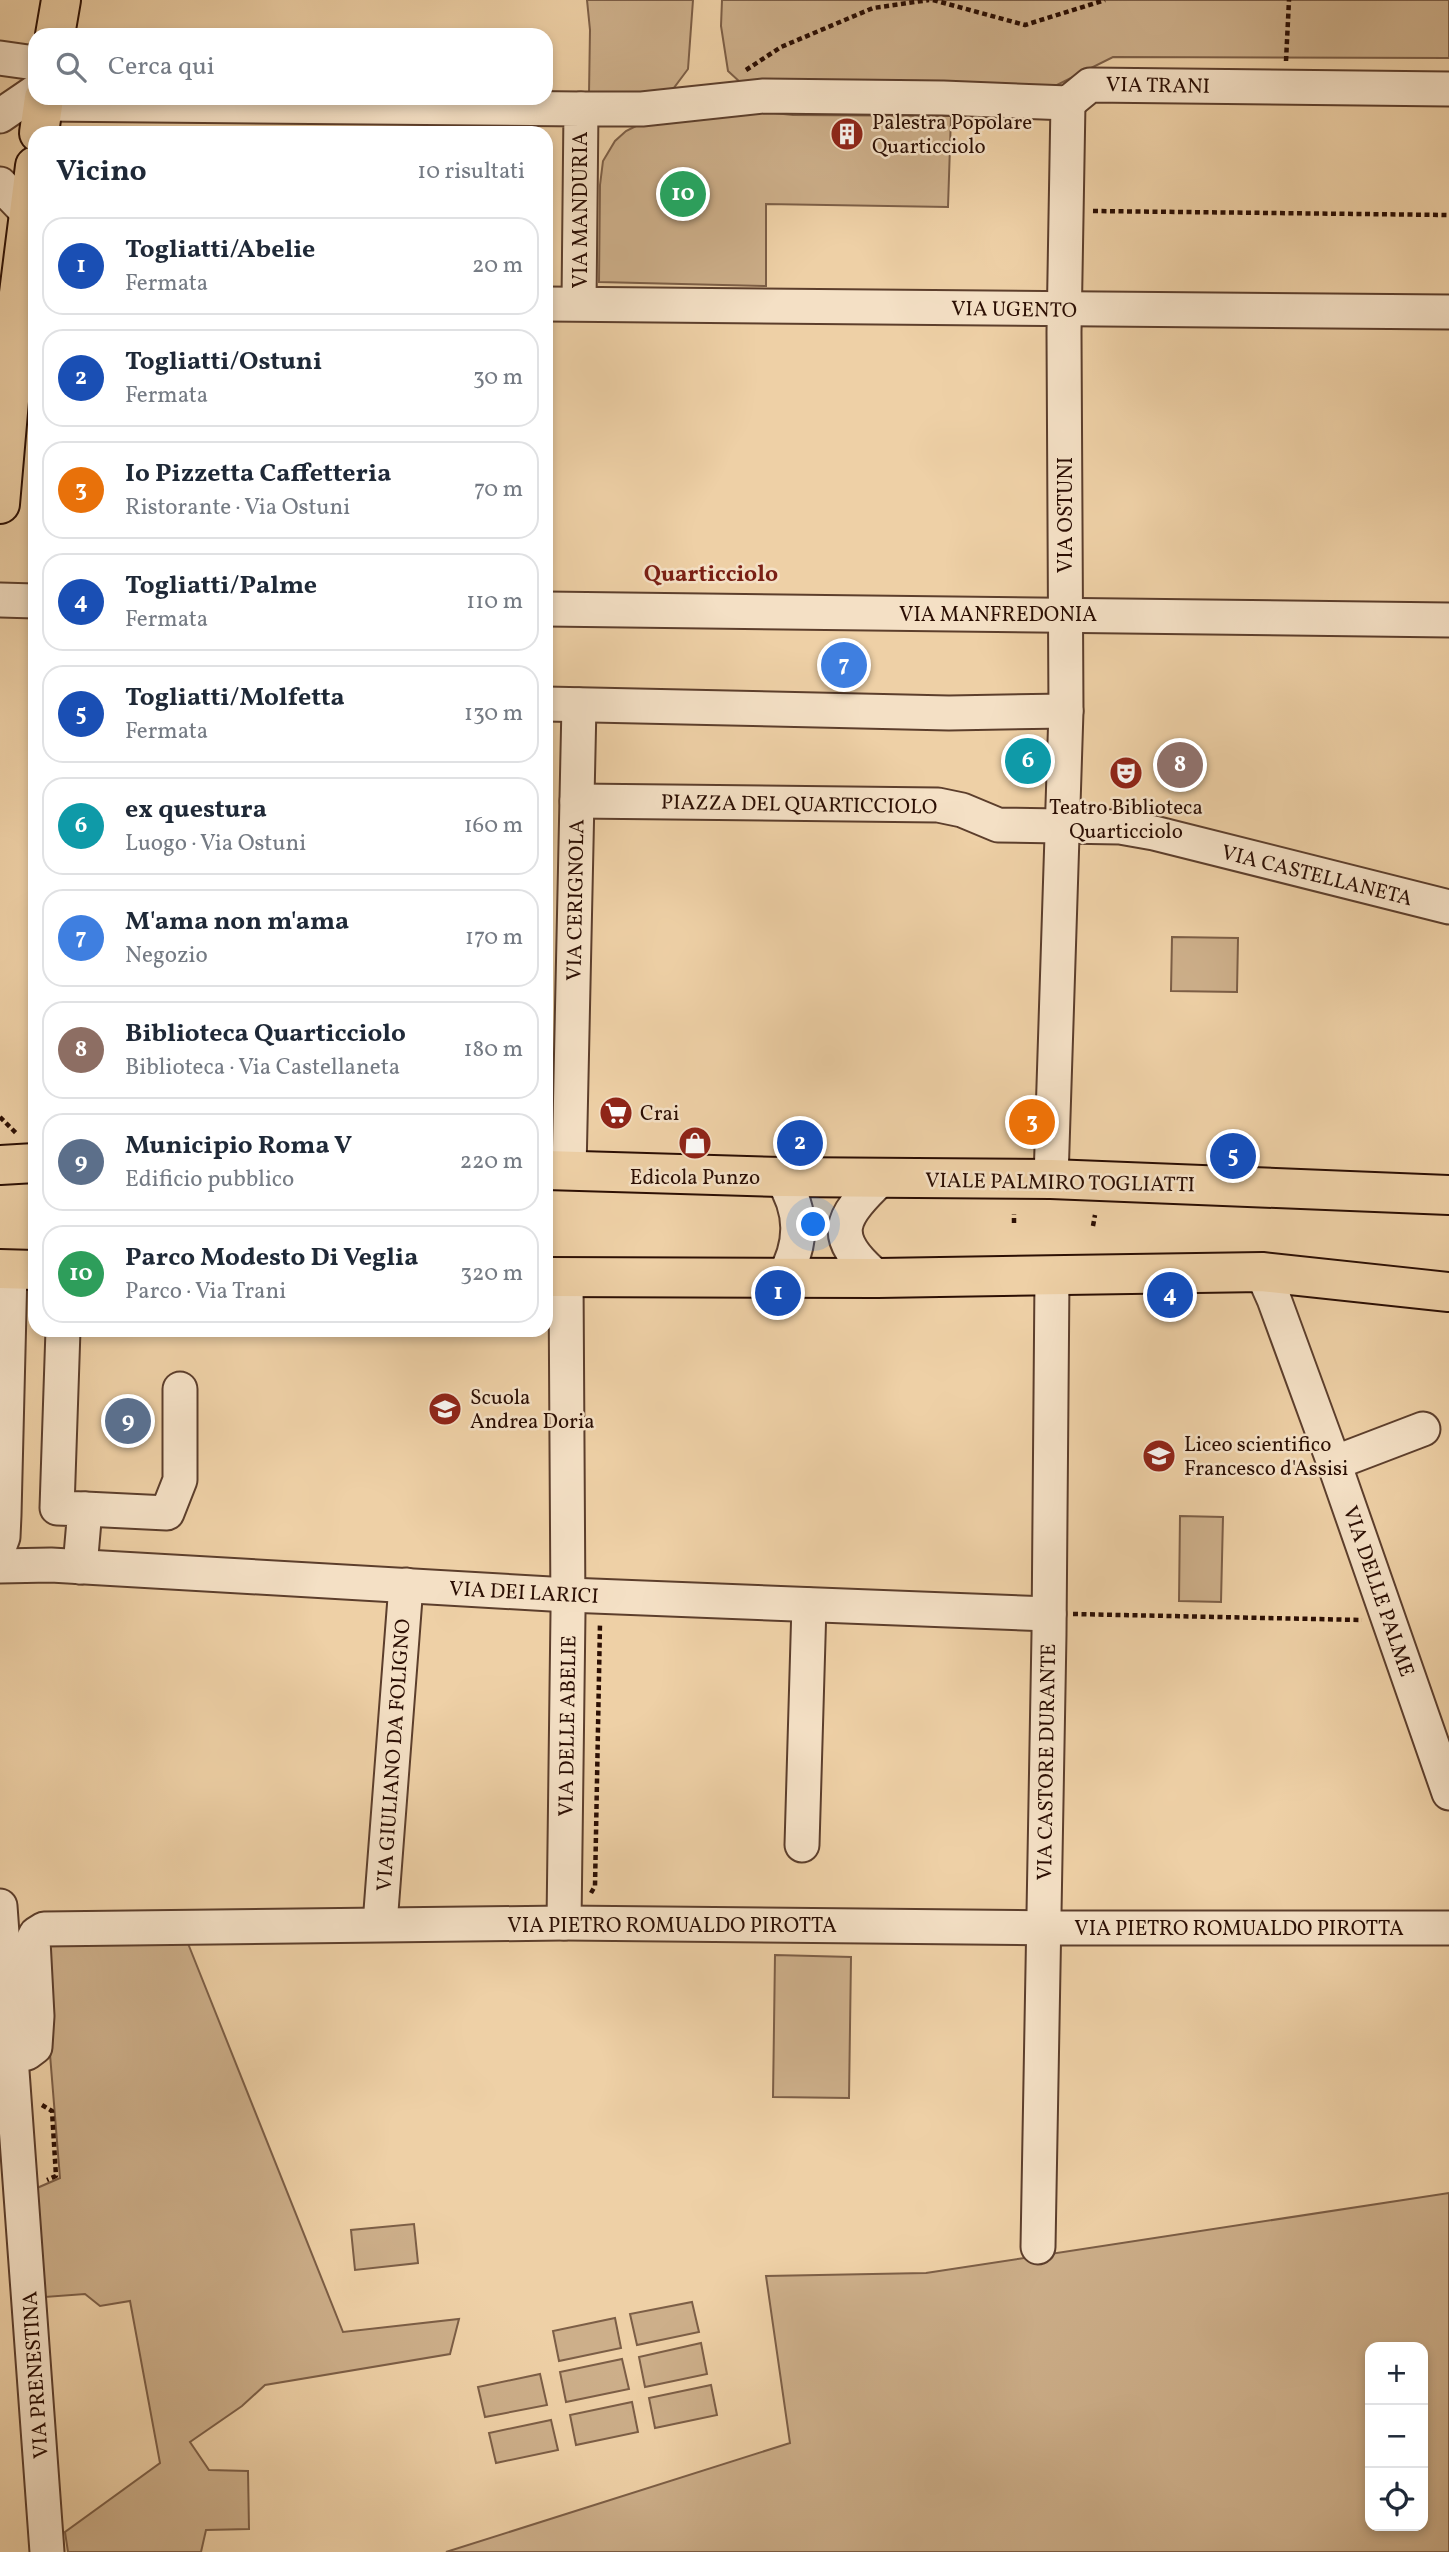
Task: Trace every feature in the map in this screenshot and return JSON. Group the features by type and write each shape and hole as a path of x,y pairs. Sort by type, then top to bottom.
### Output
{"main road":[{"path":"56,28 61,0"},
{"path":"0,504 28,223"},
{"name":"VIALE PALMIRO TOGLIATTI","path":"558,1170 881,1179 1051,1179 1449,1195"},
{"path":"556,1277 1052,1277 1262,1272 1449,1292"}],"street":[{"path":"0,58 28,61"},
{"name":"VIA TRANI","path":"1068,103 1090,85 1449,89"},
{"path":"580,109 642,109 764,96 943,98 1068,103"},
{"name":"VIA OSTUNI","path":"1051,1179 1066,711 1065,310 1068,103"},
{"path":"0,116 40,107"},
{"name":"VIA MANDURIA","path":"40,107 316,119 580,109 579,303"},
{"path":"0,184 28,213"},
{"name":"VIA UGENTO","path":"553,304 1449,312"},
{"path":"0,600 28,601"},
{"name":"VIA MANFREDONIA","path":"553,609 1449,620"},
{"path":"553,704 935,712 1066,711"},
{"name":"VIA CERIGNOLA","path":"558,1170 577,801 579,705"},
{"name":"PIAZZA DEL QUARTICCIOLO","path":"577,801 938,806 962,810 998,825 1061,827"},
{"name":"VIA CASTELLANETA","path":"1061,827 1137,829 1449,907"},
{"path":"781,1177 793,1199 798,1228 795,1254 783,1278"},
{"path":"878,1278 858,1262 850,1251 845,1230 853,1207 881,1179"},
{"path":"15,1270 22,1310 2,1530 71,1509 167,1513 180,1480 180,1389"},
{"name":"VIA DELLE PALME","path":"1262,1272 1275,1299 1334,1463 1449,1793"},
{"name":"VIA DELLE ABELIE","path":"556,1277 568,1595 564,1923"},
{"name":"VIA CASTORE DURANTE","path":"1038,2247 1043,1928 1056,1614 1052,1277"},
{"path":"63,1337 71,1509 80,1567"},
{"path":"1334,1463 1423,1429"},
{"name":"VIA DEI LARICI","path":"0,1566 80,1567 568,1595 1056,1614"},
{"name":"VIA GIULIANO DA FOLIGNO","path":"380,1924 405,1585"},
{"path":"802,1845 809,1605"},
{"name":"VIA PRENESTINA","path":"0,1906 47,2552"},
{"name":"VIA PIETRO ROMUALDO PIROTTA","path":"12,2056 27,2053 35,2047 37,2016 33,1940 44,1928 564,1923 1043,1928 1449,1928"}],"path":[{"path":"738,74 781,47 873,8 931,0 1025,25 1105,0"},
{"path":"1286,86 1289,0"},
{"path":"1068,211 1449,215"},
{"path":"0,1117 10,1129 13,1154"},
{"path":"1014,1214 1014,1223"},
{"path":"1095,1215 1094,1224 1103,1222"},
{"path":"587,1897 596,1886 600,1614"},
{"path":"1056,1614 1363,1620"},
{"path":"37,2101 52,2111 56,2176 37,2184"}],"shaded area":[{"path":"587,0 693,0 688,69 673,89 595,100 589,94 590,30"},
{"path":"722,0 1449,0 1449,58 1113,57 1053,87 741,83 728,71 721,26"},
{"path":"764,112 793,115 951,116 948,207 766,204 766,286 599,282 600,185 603,161 615,141 638,125"},
{"path":"1172,937 1238,938 1237,992 1171,991"},
{"path":"1180,1516 1223,1517 1221,1602 1179,1601"},
{"path":"187,1941 343,2332 459,2319 450,2354 265,2385 242,2406 190,2442 209,2470 248,2471 249,2529 206,2530 201,2552 68,2552 65,2532 160,2463 130,2301 100,2306 85,2294 45,2297 37,2188 60,2178 41,1943"},
{"path":"775,1955 851,1957 849,2098 773,2097"},
{"path":"1449,2193 1449,2552 446,2552 790,2443 766,2276 926,2273"},
{"path":"414,2224 418,2263 355,2270 351,2230"},
{"path":"692,2302 699,2332 637,2345 630,2314"},
{"path":"615,2318 621,2348 559,2361 553,2331"},
{"path":"701,2343 707,2374 645,2387 639,2357"},
{"path":"622,2359 629,2389 566,2402 560,2372"},
{"path":"540,2374 547,2405 485,2417 478,2387"},
{"path":"711,2385 717,2415 655,2428 649,2398"},
{"path":"632,2402 638,2432 576,2445 570,2415"},
{"path":"551,2420 558,2450 496,2463 489,2433"}],"place":[{"name":"Palestra Popolare Quarticciolo","path":"847,134"},
{"name":"Parco Modesto Di Veglia","path":"683,194"},
{"name":"M'ama non m'ama","path":"844,665"},
{"name":"ex questura","path":"1028,761"},
{"name":"Biblioteca Quarticciolo","path":"1180,765"},
{"name":"Teatro Biblioteca Quarticciolo","path":"1126,773"},
{"name":"Crai","path":"616,1113"},
{"name":"Io Pizzetta Caffetteria","path":"1032,1122"},
{"name":"Edicola Punzo","path":"695,1143"},
{"name":"Togliatti/Ostuni","path":"800,1143"},
{"name":"Togliatti/Molfetta","path":"1233,1156"},
{"name":"Togliatti/Abelie","path":"778,1293"},
{"name":"Togliatti/Palme","path":"1170,1295"},
{"name":"Scuola Andrea Doria","path":"445,1409"},
{"name":"Municipio Roma V","path":"128,1421"},
{"name":"Liceo scientifico Francesco d'Assisi","path":"1159,1456"}],"district":[{"name":"Quarticciolo","path":"711,573"}]}
